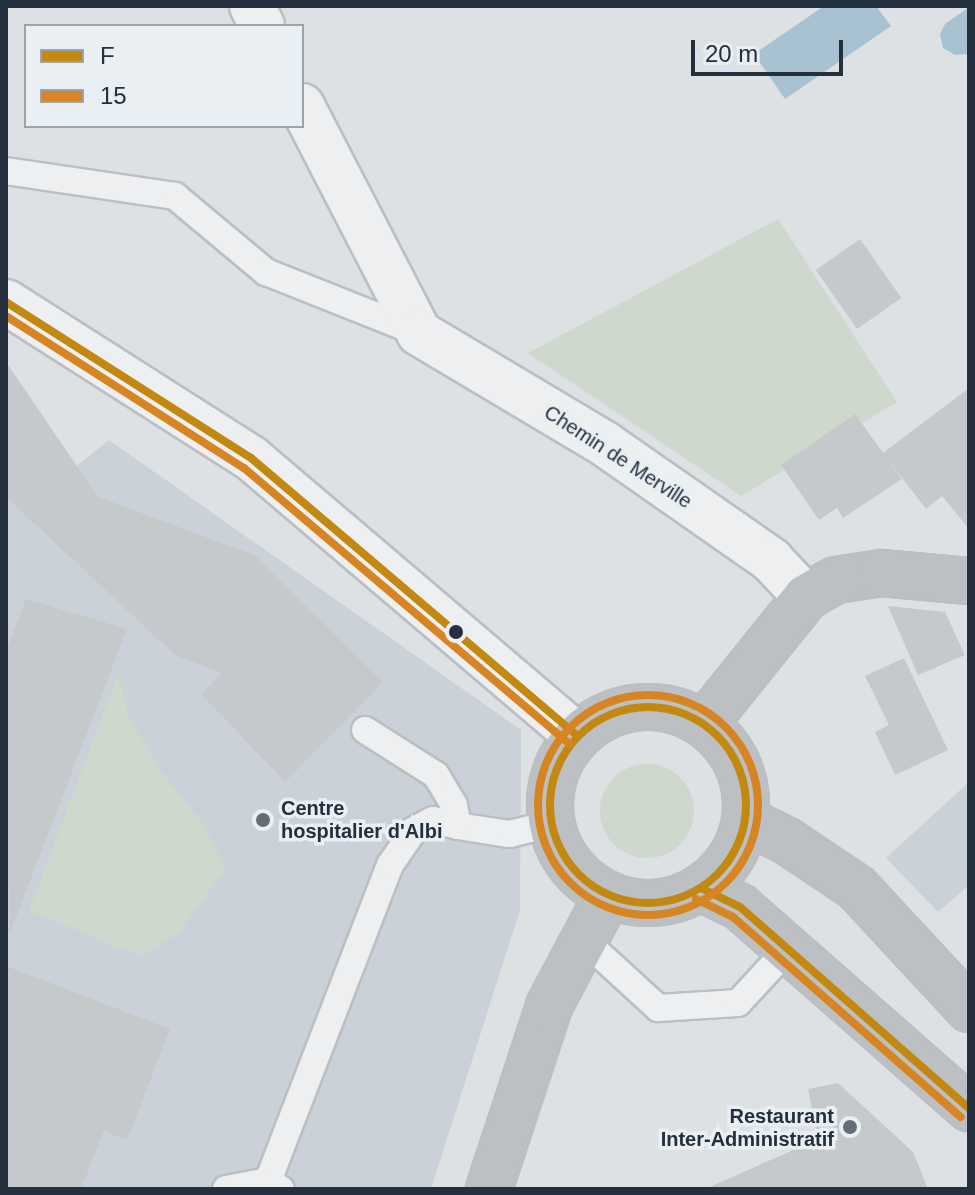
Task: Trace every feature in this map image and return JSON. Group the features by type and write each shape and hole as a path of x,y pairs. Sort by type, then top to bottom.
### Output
{"street":[{"path":"252,6 261,24"},
{"path":"304,110 419,333"},
{"path":"6,302 251,458 577,735"},
{"name":"Chemin de Merville","path":"419,333 605,444 771,560 806,597"},
{"path":"704,724 806,597 836,580 881,573 969,581"},
{"path":"651,707 679,712 704,724 738,767 745,820 722,870 701,888 655,903 608,895 582,878 562,854 551,824 550,793 558,764 577,735 623,710 651,707"},
{"path":"745,820 787,841 857,888 969,1009"},
{"path":"701,888 740,907 969,1108"},
{"path":"489,1189 549,1006 586,942 608,895"}],"lane":[{"name":"Chemin de Merville","path":"6,171 175,196 266,272 419,333"},
{"path":"365,730 436,775 454,805 458,826"},
{"path":"226,1189 274,1185 390,865 414,830 433,820 509,834 551,824"},
{"path":"586,942 658,1008 738,1003 788,949"}],"shaded area":[{"path":"778,219 897,402 741,496 528,353"},
{"name":"Centre hospitalier d'Albi","path":"6,378 73,469 109,440 521,730 520,910 431,1189 6,1189"},
{"path":"118,674 129,717 159,769 202,822 226,868 178,934 140,956 29,911"},
{"path":"647,764 665,767 680,778 691,793 694,811 691,829 680,844 665,855 647,858 629,855 614,844 603,829 600,811 603,793 614,778 629,767"},
{"path":"969,782 969,885 938,912 886,858"}],"water":[{"path":"824,6 876,6 891,26 785,99 754,54"},
{"path":"969,7 969,54 955,55 943,48 940,34 945,24"}],"building":[{"path":"860,239 901,298 857,329 816,270"},
{"path":"6,362 98,497 254,555 383,682 285,782 201,694 222,673 175,655 6,497"},
{"path":"969,388 969,529 942,496 926,509 883,453"},
{"path":"855,414 902,479 843,518 837,508 819,520 781,465"},
{"path":"26,599 127,629 9,935 6,651"},
{"path":"888,606 945,612 965,655 918,675"},
{"path":"904,658 948,750 895,775 875,732 889,725 865,676"},
{"path":"6,966 170,1029 127,1140 104,1131 81,1189 6,1189"},
{"name":"Restaurant Inter-Administratif","path":"838,1083 913,1152 928,1189 705,1189 818,1139 808,1089"}],"transit line":[{"name":"F","path":"6,302 251,458 577,735"},
{"name":"15","path":"6,316 244,468 569,744"},
{"name":"15","path":"648,695 669,697 690,704 726,727 749,763 756,784 758,805 756,826 749,847 726,883 690,906 669,913 648,915 627,913 606,906 570,883 547,847 540,826 538,805 540,784 547,763 570,727 606,704 627,697 648,695"},
{"name":"F","path":"648,707 685,715 717,736 738,768 746,805 738,842 717,874 685,895 648,903 611,895 579,874 558,842 550,805 558,768 579,736 611,715 648,707"},
{"name":"F","path":"701,888 740,907 969,1108"},
{"name":"15","path":"696,899 733,917 961,1117"}],"place":[{"name":"Centre hospitalier d'Albi","path":"263,820"},
{"name":"Restaurant Inter-Administratif","path":"850,1127"}]}
